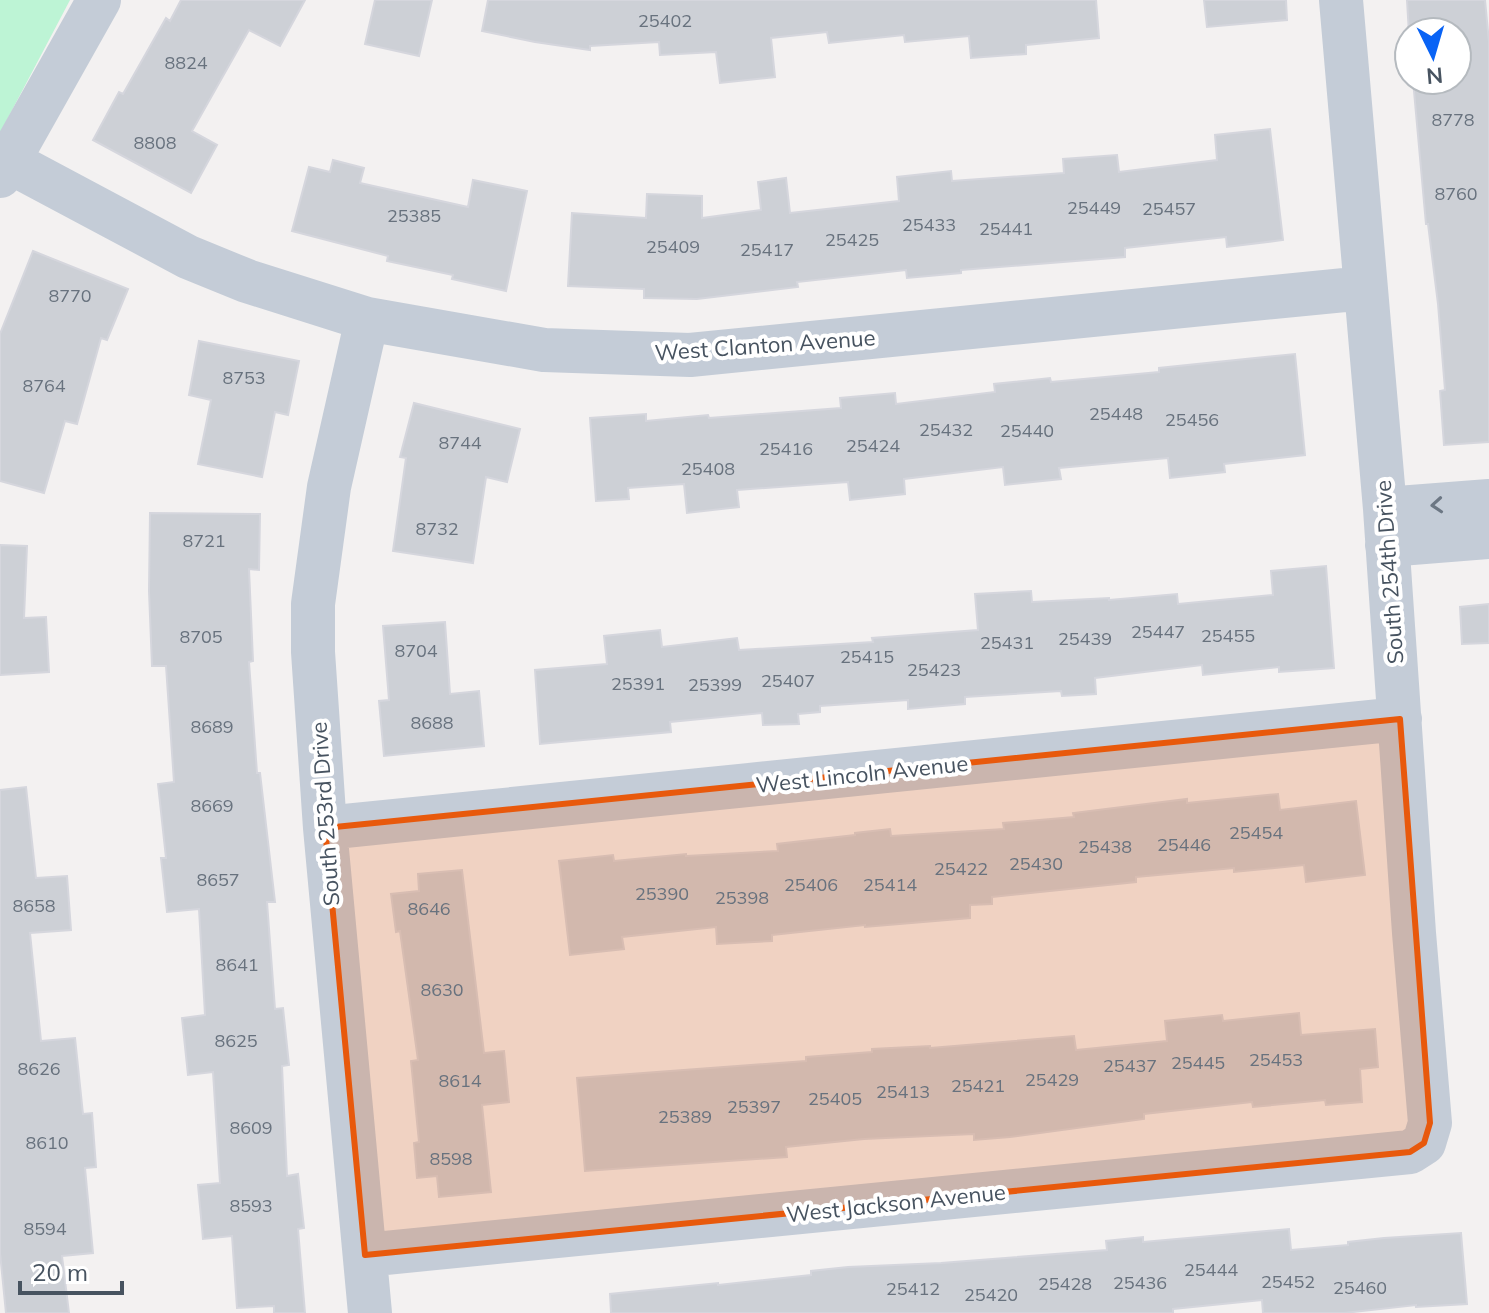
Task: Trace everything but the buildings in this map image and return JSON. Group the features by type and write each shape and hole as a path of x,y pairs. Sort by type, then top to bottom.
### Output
{"street":[{"path":"4,168 99,0"},
{"name":"South 254th Drive","path":"1341,0 1386,527 1430,1123 1424,1143"},
{"name":"West Clanton Avenue","path":"4,168 188,257 247,281 367,319 544,350 690,355 1365,288"},
{"name":"South 253rd Drive","path":"367,319 329,487 313,604 313,652 325,828 370,1313"},
{"path":"1386,527 1489,501"},
{"path":"1386,527 1489,537"},
{"name":"West Lincoln Avenue","path":"325,828 1400,719"},
{"name":"West Jackson Avenue","path":"365,1255 1410,1152 1424,1143"}],"highlighted area":[{"path":"1400,719 1430,1123 1424,1143 1410,1152 365,1255 325,828"}],"green space":[{"path":"0,0 70,0 0,133"}]}
